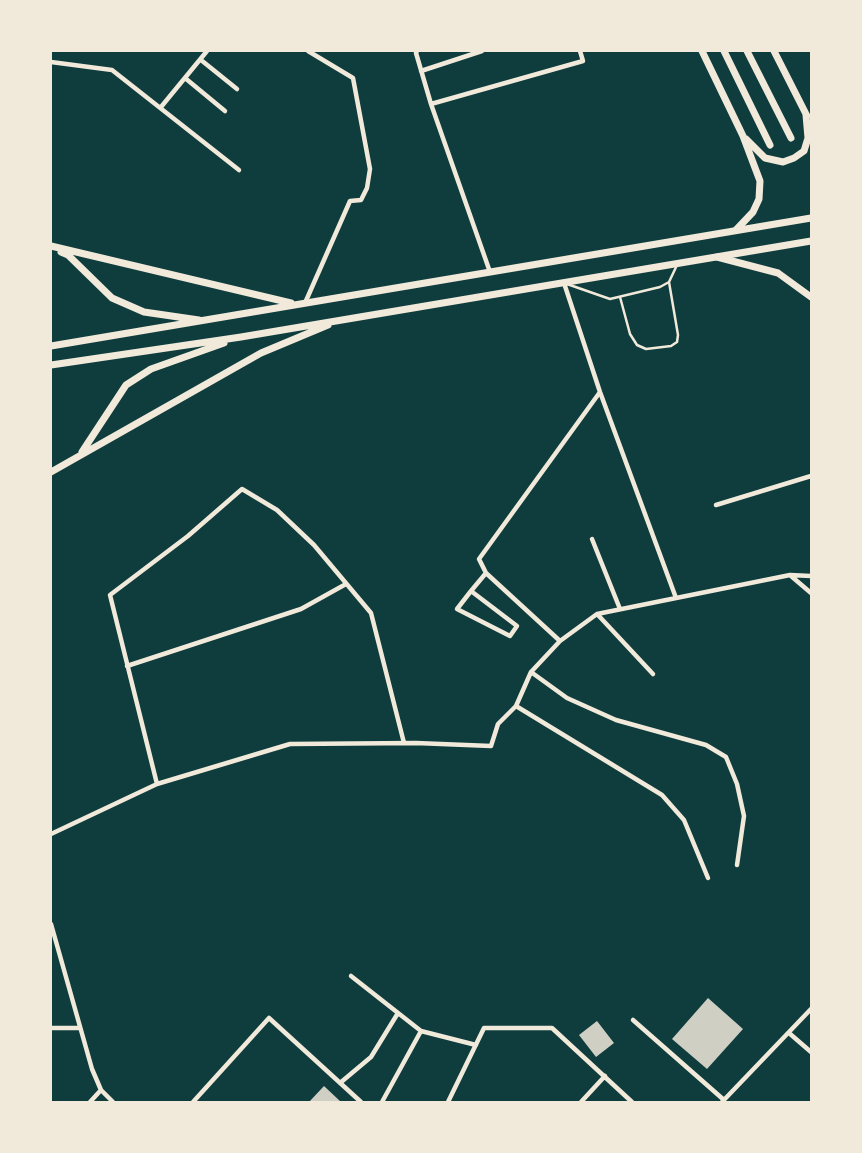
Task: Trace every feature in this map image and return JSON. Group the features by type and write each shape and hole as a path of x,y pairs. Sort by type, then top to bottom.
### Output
{"main road":[{"path":"702,51 743,136 760,181 759,200 753,212 736,230"},
{"path":"724,51 770,145"},
{"path":"747,51 791,138"},
{"path":"774,51 811,123"},
{"path":"743,136 765,158 783,162 804,151 808,138 806,115"},
{"path":"51,346 811,218"},
{"path":"51,365 241,337 811,241"},
{"path":"51,247 302,304"},
{"path":"51,247 68,255 112,298 144,312 207,321"},
{"path":"716,257 778,273 811,297"},
{"path":"51,472 261,353 339,320"},
{"path":"80,456 126,385 151,369 241,337"}],"street":[{"path":"161,107 207,51"},
{"path":"302,304 350,201 361,200 367,188 370,169 353,79 308,51"},
{"path":"417,51 431,104 489,272"},
{"path":"421,71 482,51"},
{"path":"431,104 583,61 580,51"},
{"path":"201,60 237,89"},
{"path":"51,62 112,70 239,170"},
{"path":"185,78 225,111"},
{"path":"564,283 600,392 676,598"},
{"path":"560,641 486,573 479,559 600,392"},
{"path":"716,505 811,476"},
{"path":"157,785 110,595 188,536 242,489 277,510 314,545 371,613 404,744"},
{"path":"592,539 620,609"},
{"path":"471,591 517,626 510,636 457,608 471,591 486,573"},
{"path":"790,575 811,593"},
{"path":"51,834 157,785 290,744 491,746 498,724 516,706 531,672 560,641 597,614 790,575 811,576"},
{"path":"127,666 300,609 346,584"},
{"path":"597,614 653,674"},
{"path":"531,672 567,698 616,720 706,745 726,757 737,784 744,816 737,865"},
{"path":"516,706 662,795 684,820 708,878"},
{"path":"51,924 92,1069 101,1090 113,1102"},
{"path":"51,950 58,949"},
{"path":"351,976 421,1031 476,1045"},
{"path":"633,1020 723,1101 811,1009"},
{"path":"340,1083 371,1057 398,1013"},
{"path":"193,1102 269,1018 361,1102"},
{"path":"51,1028 80,1028"},
{"path":"448,1102 484,1028 552,1028 632,1102"},
{"path":"382,1102 421,1031"},
{"path":"789,1033 811,1052"},
{"path":"581,1102 605,1076"},
{"path":"90,1102 101,1090"}],"lane":[{"path":"620,297 630,334 637,345 646,349 671,346 677,342 678,335 669,282 677,265"},
{"path":"564,283 610,299 660,287 669,282"}],"building":[{"path":"708,998 743,1029 707,1069 672,1039"},
{"path":"597,1021 614,1043 596,1057 579,1035"},
{"path":"324,1086 341,1102 309,1102"}]}
